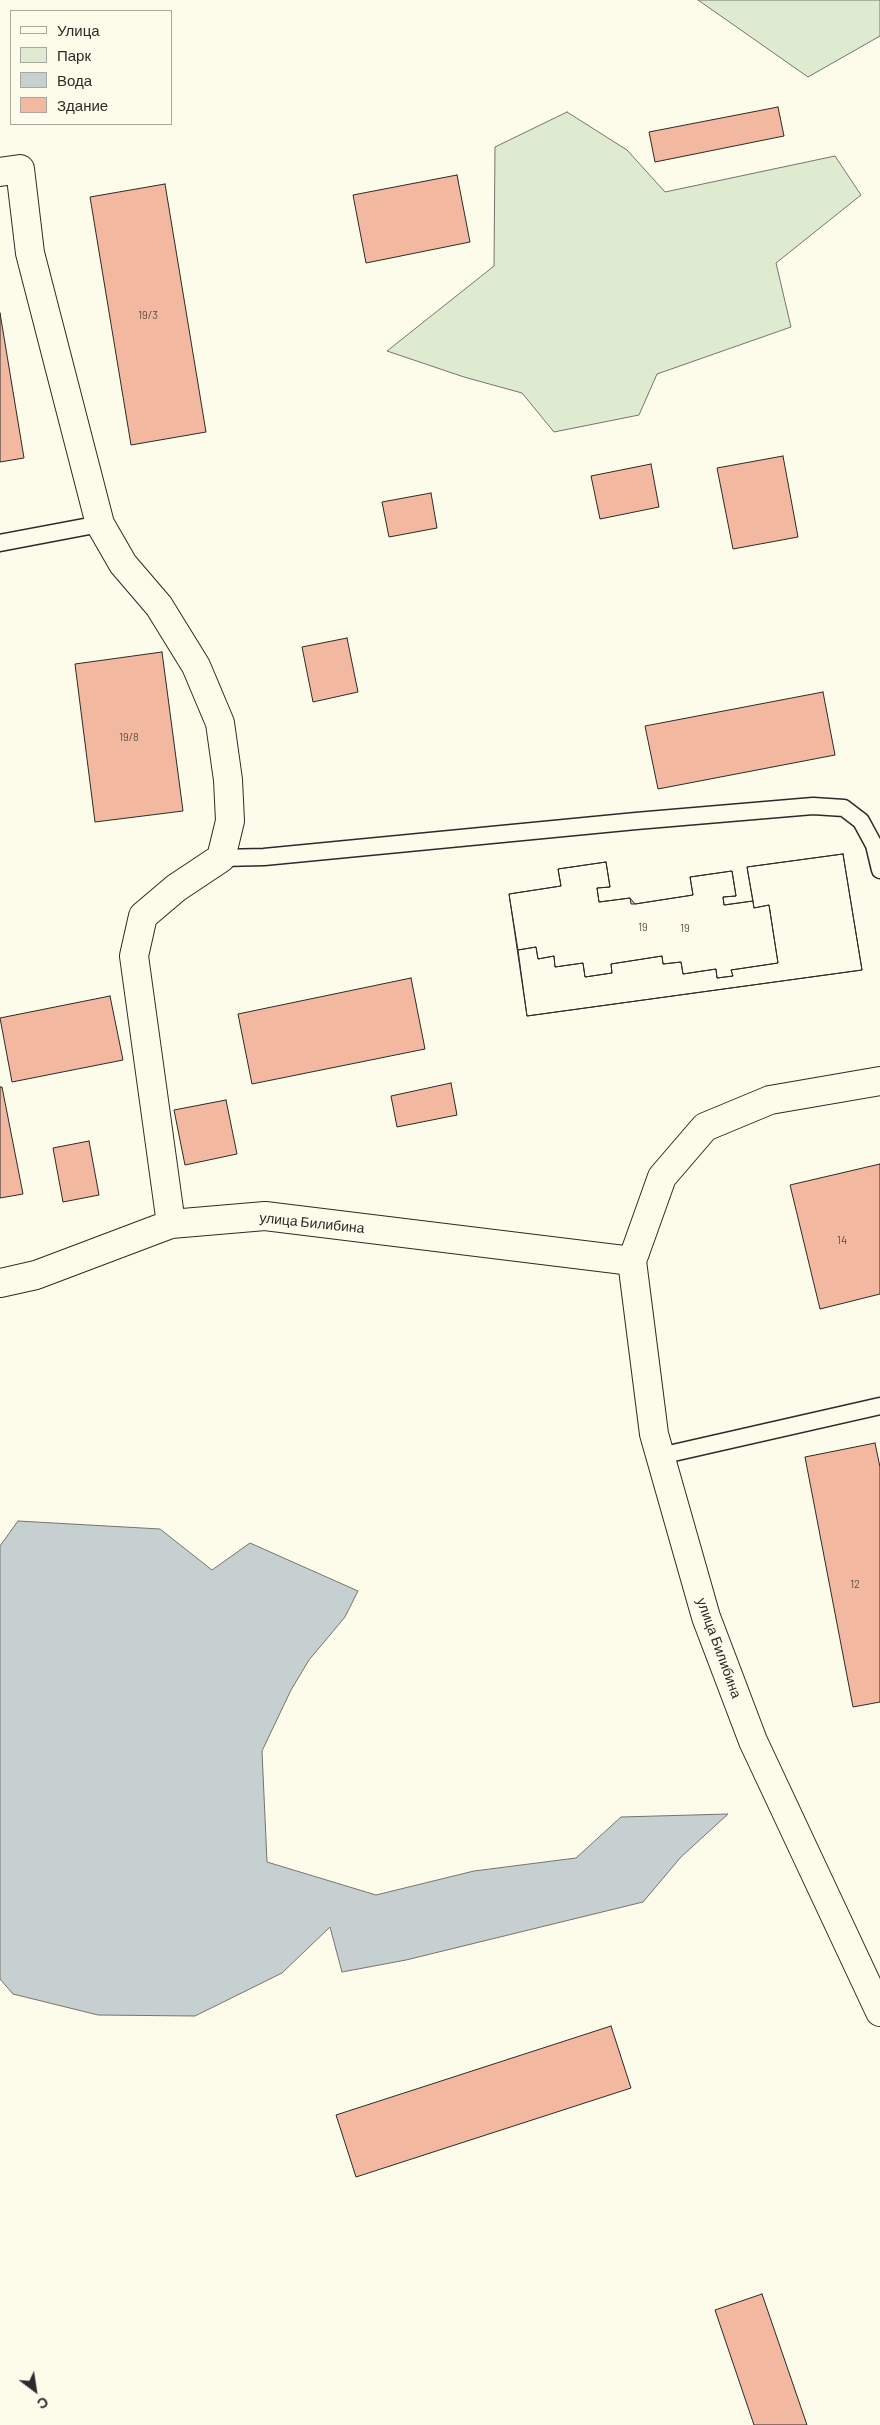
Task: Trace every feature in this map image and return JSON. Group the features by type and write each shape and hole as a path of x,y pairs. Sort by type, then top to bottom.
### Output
{"street":[{"path":"0,172 20,169 30,253 100,524 123,564 159,606 196,666 220,723 228,780 230,821 221,858 176,888 143,916 134,956 171,1224"},
{"name":"улица Билибина","path":"880,1081 770,1100 705,1127 662,1177 632,1261 654,1434 706,1617 753,1741 880,2012"},
{"name":"улица Билибина","path":"0,1284 36,1275 171,1224 265,1216 632,1261"}],"lane":[{"path":"0,543 100,524"},
{"path":"221,858 264,857 636,820 813,806 844,808 861,821 874,845 880,870"},
{"path":"660,1456 880,1406"}],"green space":[{"path":"698,0 880,0 880,36 808,77"},
{"path":"567,112 627,150 665,192 835,156 861,195 776,263 791,327 657,374 639,415 554,432 522,393 464,377 387,351 494,266 495,147"}],"water":[{"path":"18,1521 160,1529 212,1570 250,1543 358,1591 345,1617 309,1660 291,1690 262,1751 267,1862 376,1895 474,1871 576,1858 621,1817 728,1814 681,1857 643,1902 406,1960 342,1972 330,1927 282,1973 195,2016 98,2015 13,1994 0,1979 0,1546"}],"building":[{"path":"778,107 784,136 655,162 649,132"},
{"path":"457,175 470,242 366,263 353,195"},
{"path":"165,184 206,432 131,445 90,197"},
{"path":"0,313 24,458 0,462"},
{"path":"783,456 798,537 733,549 717,468"},
{"path":"651,464 659,507 600,519 591,476"},
{"path":"431,493 437,528 389,537 382,502"},
{"path":"347,638 358,692 313,702 302,647"},
{"path":"162,652 183,811 95,822 75,664"},
{"path":"823,692 835,755 658,789 645,726"},
{"path":"843,854 862,970 527,1016 518,950 536,947 538,959 554,956 555,967 583,963 585,977 612,973 611,964 662,956 663,964 681,962 683,974 716,969 717,978 733,976 731,970 778,963 769,905 754,908 747,867"},
{"path":"843,854 862,970 527,1016 509,894 561,886 558,869 606,862 610,887 597,888 599,902 630,898 635,904 693,895 690,877 732,871 736,896 723,897 724,905 753,901 747,867"},
{"path":"606,862 610,887 597,888 599,902 630,898 631,904 635,904 693,895 690,877 732,871 736,896 723,897 724,905 753,901 754,908 769,905 778,963 731,970 733,976 717,978 716,969 683,974 681,962 663,964 662,956 611,964 612,973 585,977 583,963 555,967 554,956 538,959 536,947 518,950 509,894 561,886 558,869"},
{"path":"411,978 425,1049 252,1084 238,1014"},
{"path":"110,996 123,1060 12,1082 0,1018"},
{"path":"451,1083 457,1115 397,1127 391,1096"},
{"path":"0,1087 2,1087 23,1194 0,1198"},
{"path":"226,1100 237,1154 185,1165 174,1110"},
{"path":"89,1141 99,1195 63,1202 53,1148"},
{"path":"880,1164 880,1294 820,1309 790,1185"},
{"path":"875,1443 880,1467 880,1702 853,1707 805,1457"},
{"path":"611,2026 631,2088 356,2177 336,2115"},
{"path":"762,2294 807,2425 754,2425 715,2310"}]}
